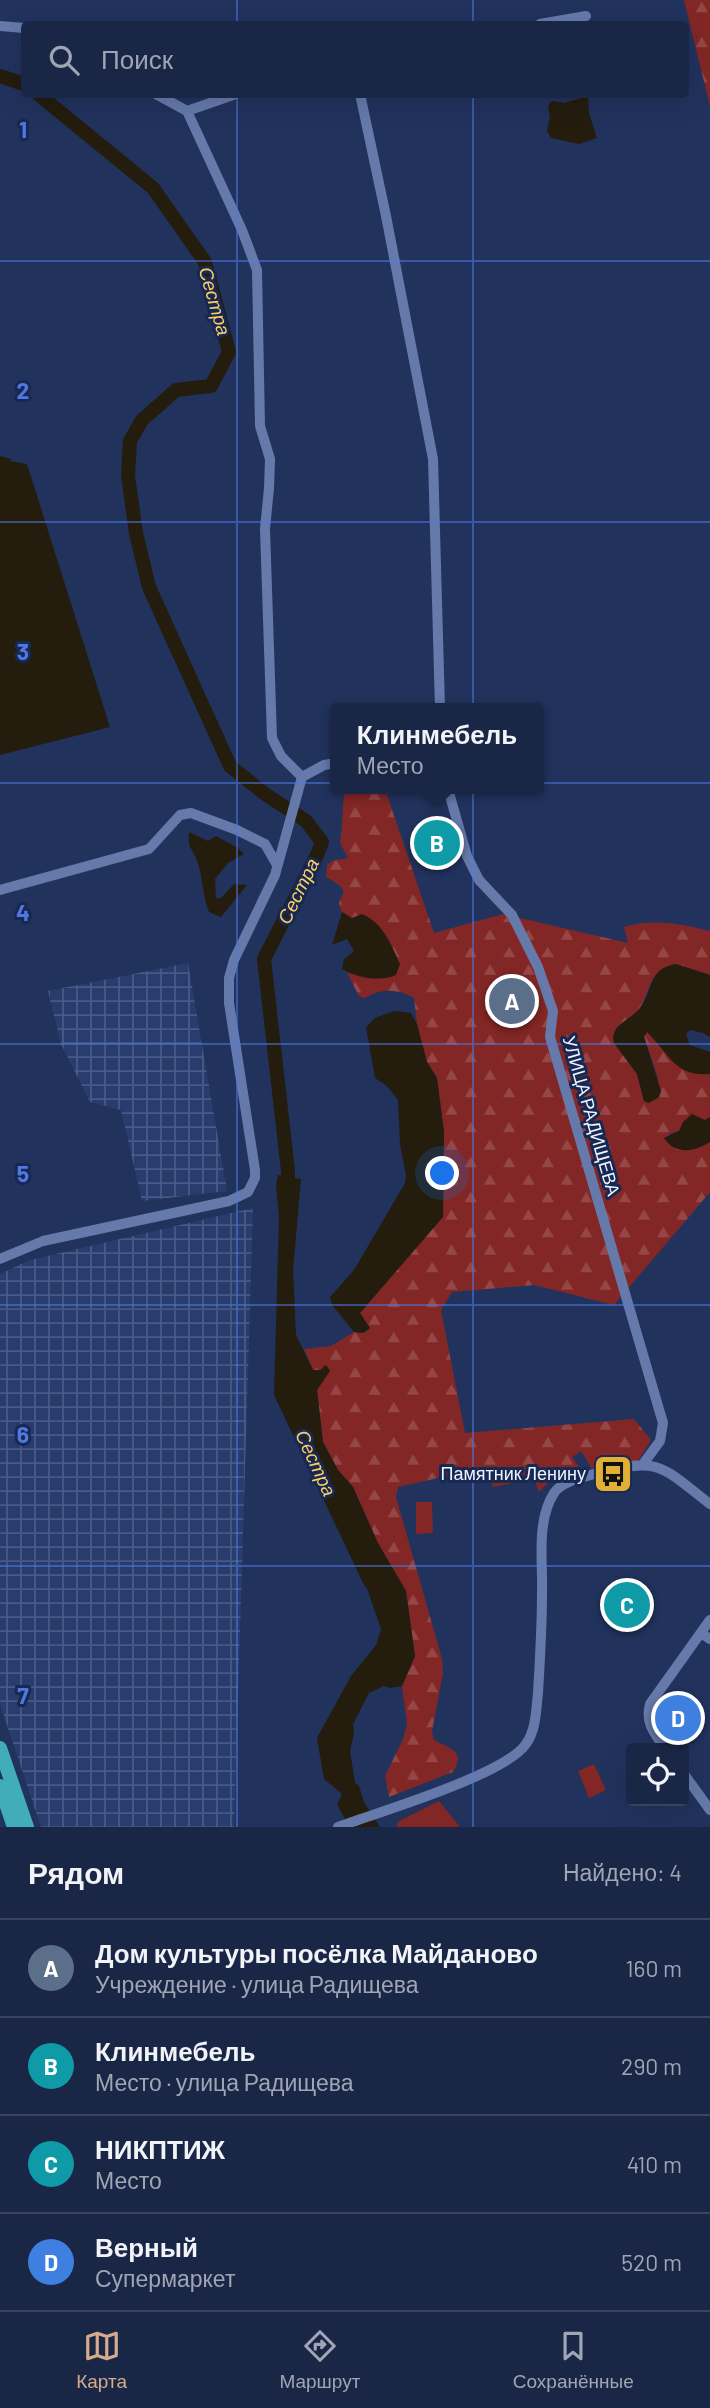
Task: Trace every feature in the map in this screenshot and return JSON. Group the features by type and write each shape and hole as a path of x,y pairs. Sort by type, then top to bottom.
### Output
{"highway":[{"path":"0,1748 27,1827"},
{"path":"0,1786 14,1827"}],"street":[{"path":"557,21 586,16"},
{"path":"0,26 21,28"},
{"path":"163,98 187,111 257,270 260,426 270,459 265,529 272,738 281,756 302,777"},
{"path":"187,111 224,98"},
{"path":"361,98 433,459 440,703"},
{"path":"0,1259 43,1241 229,1201 248,1192 255,1178 255,1170 229,1003 229,978 234,960 275,875 302,777 330,764"},
{"name":"УЛИЦА РАДИЩЕВА","path":"449,794 467,856 479,880 512,915 538,967 553,1011 550,1037 663,1423 660,1441 643,1464"},
{"path":"0,890 149,849 180,815 191,813 265,844 277,863"},
{"path":"338,1827 475,1777 514,1758 526,1745 536,1718 545,1518 554,1493 561,1486 594,1474 643,1464 655,1465 709,1500"},
{"path":"661,1743 649,1726 650,1704 706,1636 710,1620"},
{"path":"689,1781 710,1810"}],"shaded area":[{"path":"188,963 227,1191 142,1201 121,1110 90,1102 61,1044 48,991"},
{"path":"253,1208 234,1827 41,1827 0,1704 0,1274 30,1260"}],"green space":[{"path":"684,0 710,0 710,106"},
{"path":"345,794 387,794 434,933 503,914 628,943 624,927 635,924 667,923 710,931 710,975 676,964 653,978 640,1009 617,1027 614,1043 637,1074 644,1101 658,1078 644,1036 647,1032 681,1067 699,1074 710,1074 710,1117 683,1122 679,1131 668,1134 692,1150 710,1142 710,1192 614,1305 534,1285 452,1292 441,1310 465,1433 634,1419 651,1440 638,1461 605,1466 602,1460 596,1461 597,1467 592,1469 581,1451 572,1457 583,1472 558,1477 539,1492 534,1479 493,1487 487,1467 398,1487 396,1497 442,1659 443,1673 432,1731 434,1740 454,1751 458,1759 453,1772 389,1797 385,1776 403,1739 407,1724 402,1686 415,1656 406,1591 378,1543 353,1487 338,1470 323,1442 317,1390 320,1370 313,1370 304,1349 331,1346 354,1332 363,1333 370,1329 360,1313 443,1216 444,1132 437,1078 427,1062 417,1024 414,998 390,991 365,998 359,996 347,973 374,978 352,919 339,905 343,891 326,877 327,865 332,861 348,858 340,843"},
{"path":"416,1502 432,1502 433,1533 416,1534"},
{"path":"594,1764 606,1790 589,1798 578,1771"},
{"path":"439,1801 460,1827 396,1827 399,1821"}],"water":[{"path":"588,98 589,113 597,138 579,144 551,138 547,131 550,117 548,106 552,101 564,103"},
{"path":"0,456 27,464 110,727 0,755"},
{"path":"189,832 208,841 216,836 244,854 228,863 215,879 216,898 221,898 234,884 247,885 221,917 209,912 196,858 189,844"},
{"path":"342,912 352,918 362,914 376,923 390,942 400,964 396,975 369,978 342,969 344,959 354,951 347,939 332,945"},
{"path":"676,964 710,975 710,1037 690,1030 686,1034 690,1045 710,1052 710,1074 688,1072 680,1068 647,1032 644,1037 661,1091 659,1097 649,1103 644,1101 637,1074 614,1043 613,1037 617,1027 644,1002 660,970"},
{"path":"394,1011 411,1013 417,1024 427,1062 437,1078 444,1132 443,1217 360,1313 370,1328 363,1333 354,1332 332,1305 330,1297 354,1270 405,1183 398,1100 387,1086 375,1078 366,1027 375,1018"},
{"path":"692,1114 705,1120 710,1117 710,1142 691,1150 679,1149 668,1143 664,1138 679,1131 683,1122"},
{"path":"278,1175 301,1179 293,1270 296,1335 313,1370 320,1370 326,1365 330,1371 317,1390 323,1442 338,1470 353,1487 378,1543 406,1591 415,1656 402,1686 384,1686 369,1693 353,1724 350,1751 355,1783 380,1827 349,1827 337,1804 342,1794 324,1779 317,1738 351,1676 376,1645 387,1612 364,1585 274,1395"}],"waterway":[{"name":"Сестра","path":"0,76 21,83"},
{"name":"Сестра","path":"43,98 153,188 205,262 229,352 211,386 176,390 142,420 130,441 128,476 136,533 149,587 230,766 265,794 306,821 322,842 264,959 288,1171 288,1194"},
{"name":"Сестра","path":"374,1587 390,1634"}],"place":[{"name":"Клинмебель","path":"437,843"},
{"name":"Дом культуры посёлка Майданово","path":"512,1001"},
{"name":"Памятник Ленину","path":"613,1474"},
{"name":"НИКПТИЖ","path":"627,1605"},
{"name":"Верный","path":"678,1718"}]}
